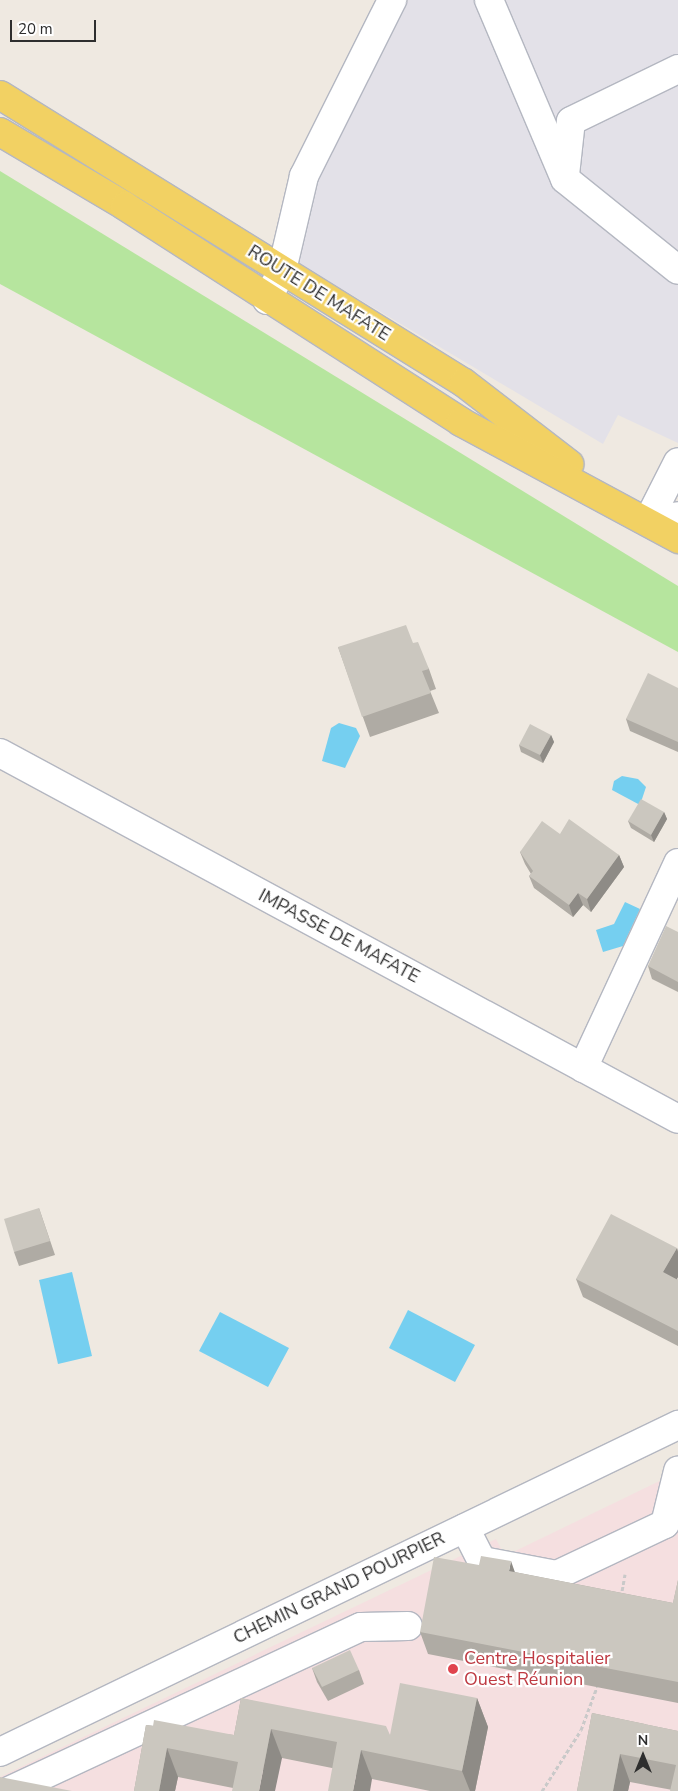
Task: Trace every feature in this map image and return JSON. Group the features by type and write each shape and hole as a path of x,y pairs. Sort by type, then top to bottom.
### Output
{"main road":[{"name":"ROUTE DE MAFATE","path":"0,95 464,383 637,514 678,540"},
{"name":"ROUTE DE MAFATE","path":"0,132 125,206 267,300 461,422 637,514"}],"street":[{"path":"267,300 282,270 304,176 392,0"},
{"path":"489,0 565,178 678,270"},
{"path":"565,178 571,121 678,69"},
{"path":"637,514 678,462"},
{"path":"637,514 678,516"},
{"name":"IMPASSE DE MAFATE","path":"0,753 678,1119"},
{"path":"583,1068 678,862"},
{"name":"CHEMIN GRAND POURPIER","path":"0,1752 678,1425"},
{"path":"465,1528 482,1561 557,1576 665,1524 678,1471"},
{"path":"9,1791 361,1627 408,1626"}],"path":[{"path":"614,1548 626,1574 619,1604"},
{"path":"542,1791 582,1730 597,1687"}],"shaded area":[{"path":"408,0 678,0 678,443 618,415 603,444 278,251"},
{"name":"Centre Hospitalier Ouest Réunion","path":"678,1472 678,1791 0,1791 0,1777 496,1539 505,1556"}],"green space":[{"path":"0,171 678,586 678,652 0,284"}],"water":[{"path":"339,723 356,728 360,736 345,768 322,761 331,728"},
{"path":"622,776 638,779 646,787 640,805 612,790 614,781"},
{"path":"625,902 640,909 623,946 603,952 596,930 614,924"},
{"path":"72,1272 92,1356 58,1364 39,1280"},
{"path":"408,1310 475,1345 455,1382 389,1348"},
{"path":"220,1312 289,1348 268,1387 199,1351"}],"building":[{"path":"406,625 413,643 418,642 429,669 422,671 431,693 362,717 338,647"},
{"path":"648,673 678,688 678,742 626,719"},
{"path":"530,724 551,735 540,755 519,745"},
{"path":"641,799 664,812 651,835 628,821"},
{"path":"569,819 619,855 587,899 578,893 569,905 529,876 533,871 520,852 542,821 560,834"},
{"path":"666,926 678,932 678,982 648,966"},
{"path":"39,1208 50,1241 14,1252 4,1219"},
{"path":"611,1214 677,1248 663,1272 678,1280 678,1331 576,1279"},
{"path":"481,1556 511,1561 509,1571 673,1603 678,1580 678,1682 420,1632 434,1557 479,1565"},
{"path":"350,1650 359,1670 322,1687 312,1668"},
{"path":"400,1683 477,1698 462,1771 361,1750 353,1791 328,1791 337,1742 271,1729 259,1791 232,1791 238,1762 167,1748 159,1791 134,1791 146,1725 153,1726 154,1720 234,1735 241,1698 386,1726 390,1735"},
{"path":"592,1713 678,1731 678,1791 670,1791 676,1765 620,1754 613,1791 577,1791"},
{"path":"0,1777 72,1791 0,1791"}],"place":[{"name":"Centre Hospitalier Ouest Réunion","path":"453,1669"}]}
